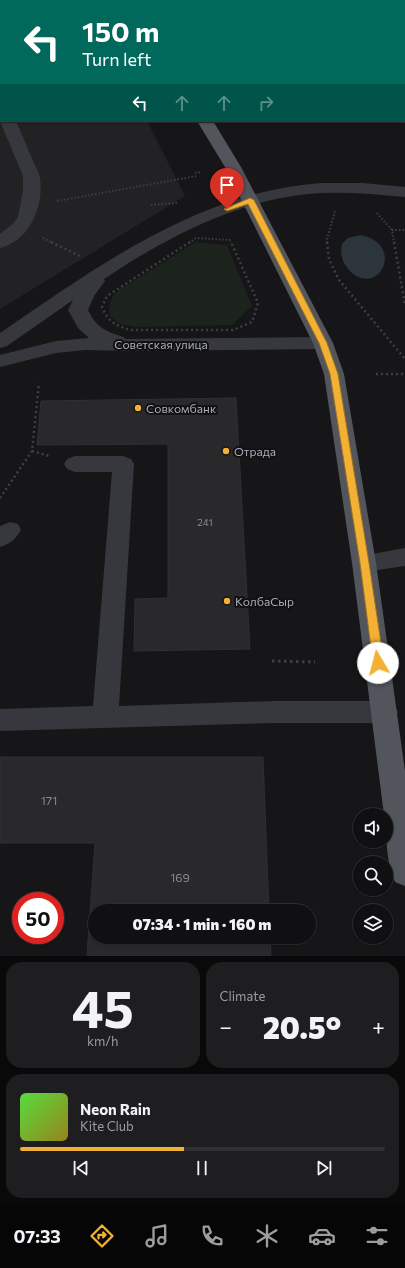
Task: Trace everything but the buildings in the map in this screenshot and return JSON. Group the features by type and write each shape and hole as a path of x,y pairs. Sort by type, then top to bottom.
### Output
{"main road":[{"path":"206,122 233,167 323,343 334,374 364,563 385,712 405,872"}],"street":[{"path":"0,243 20,228 27,217 32,191 31,176 8,122"},
{"path":"0,342 106,269 162,237 250,200 294,191 356,188 398,191 405,200"},
{"path":"106,269 85,294 78,310 85,324 98,336 131,345"},
{"name":"Советская улица","path":"0,361 56,347 84,344 323,343"},
{"path":"75,464 123,464 105,717"},
{"path":"364,563 405,557"},
{"path":"0,720 274,712 385,712"}],"path":[{"path":"195,173 201,172"},
{"path":"55,202 197,176"},
{"path":"151,205 182,202"},
{"path":"328,211 342,211"},
{"path":"335,211 327,239 329,259 339,280 405,359"},
{"path":"375,211 392,230 405,305"},
{"path":"392,230 405,230"},
{"path":"228,234 258,303 252,322 233,330 131,330 114,326 105,317 102,307 107,296 196,238 230,240"},
{"path":"41,237 84,258"},
{"path":"376,374 405,374"},
{"path":"0,498 32,452 39,383"},
{"path":"272,661 315,662"}],"shaded area":[{"path":"0,122 148,122 185,196 0,309"},
{"path":"361,235 374,240 382,248 385,257 379,274 371,278 362,278 351,272 342,259 342,244 348,238"},
{"path":"196,242 227,245 252,306 232,325 136,327 120,324 110,316 110,303 118,291"}],"place":[{"name":"Совкомбанк","path":"138,408"},
{"name":"Отрада","path":"226,451"},
{"name":"КолбаСыр","path":"227,601"}],"route":[{"path":"227,209 250,200 323,343 334,374 364,563 378,663"}]}
